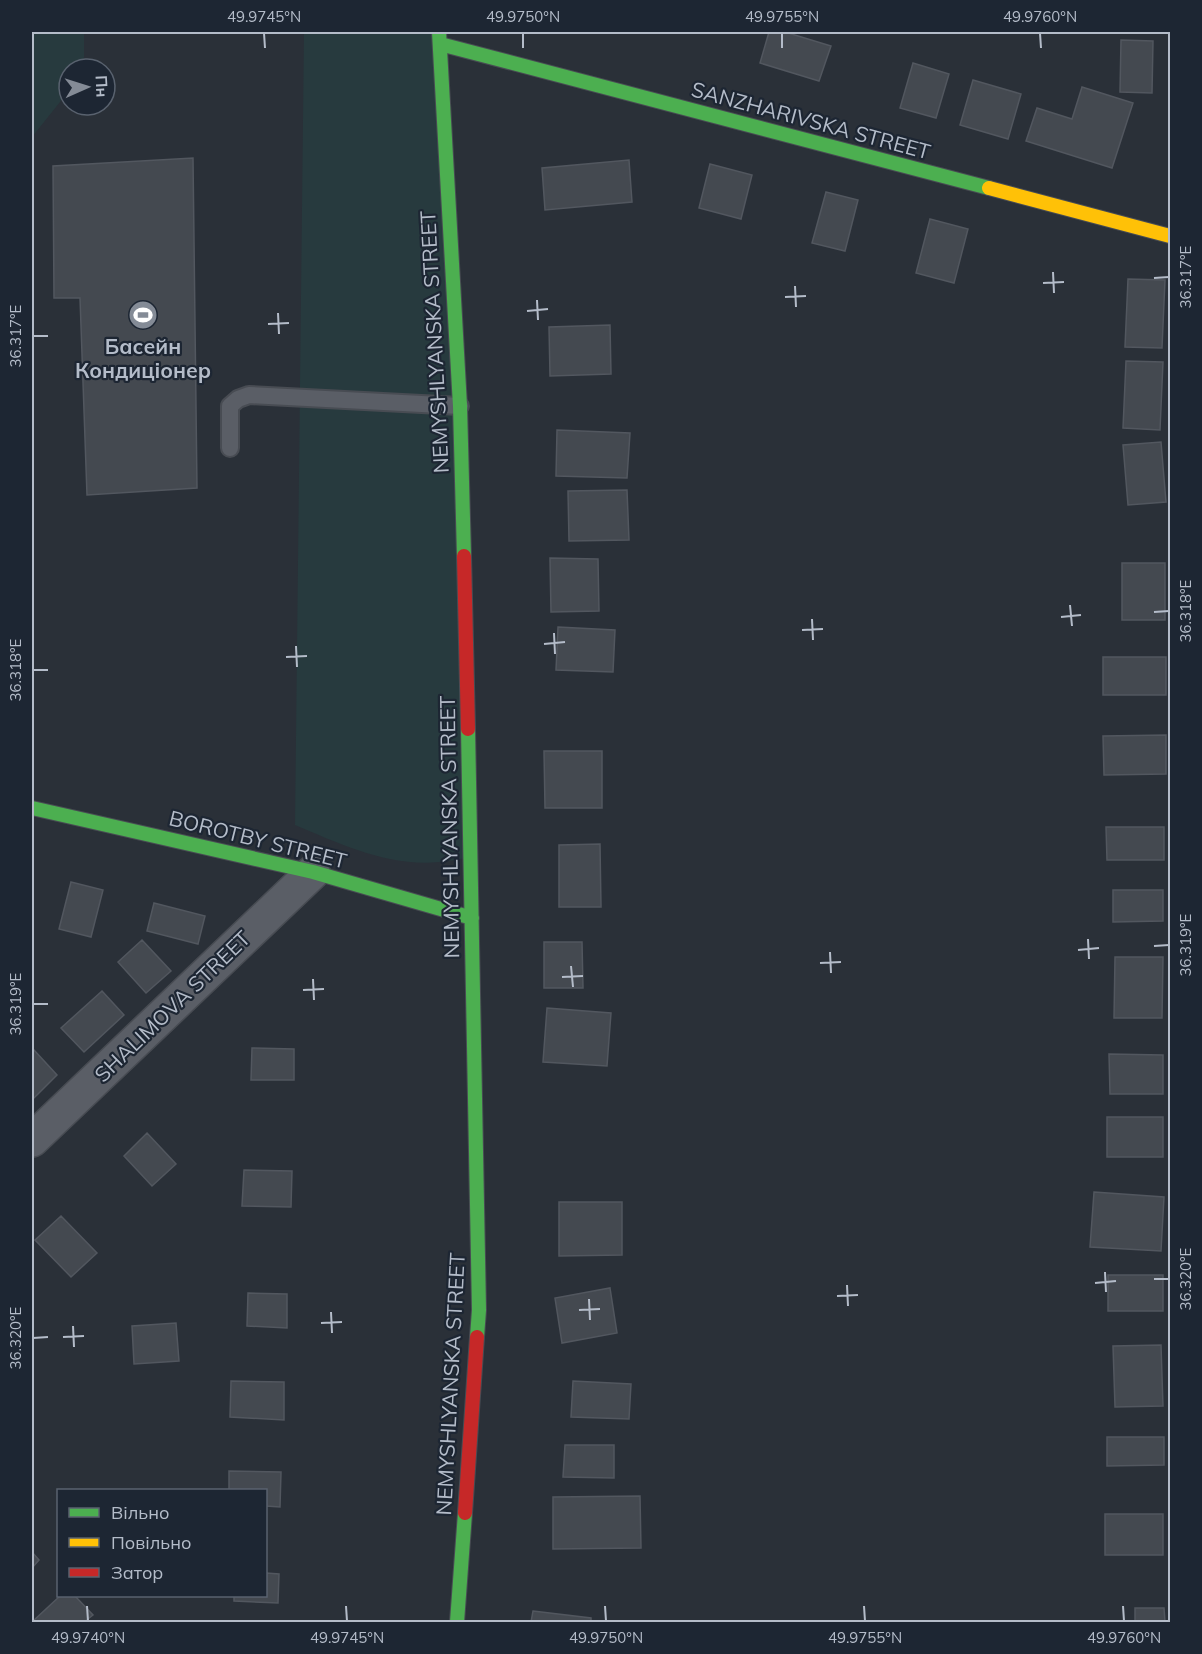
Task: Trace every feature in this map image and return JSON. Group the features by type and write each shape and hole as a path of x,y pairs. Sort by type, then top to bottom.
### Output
{"street":[{"name":"SANZHARIVSKA STREET","path":"439,38 1170,236"},
{"name":"NEMYSHLYANSKA STREET","path":"439,38 460,406 479,1310 458,1623"},
{"name":"BOROTBY STREET","path":"32,808 313,872 472,918"},
{"name":"SHALIMOVA STREET","path":"32,1140 313,872"}],"lane":[{"path":"230,448 230,406 238,399 249,395 460,406"}],"green space":[{"path":"32,32 84,32 84,57 57,57 57,106 32,137"},
{"path":"304,32 438,32 471,857 420,863 383,858 329,840 295,825"}],"building":[{"path":"769,32 785,32 831,46 819,81 760,63"},
{"path":"1121,40 1153,41 1152,93 1120,92"},
{"path":"913,63 949,74 936,118 900,108"},
{"path":"973,80 1021,94 1008,139 960,125"},
{"path":"1082,87 1133,103 1112,168 1026,141 1037,108 1072,119"},
{"path":"193,158 197,488 87,495 80,298 54,298 53,166"},
{"path":"629,160 632,202 545,210 542,168"},
{"path":"710,164 752,175 741,219 699,208"},
{"path":"826,192 858,200 845,251 812,243"},
{"path":"930,219 968,229 954,283 916,273"},
{"path":"1128,279 1165,280 1162,348 1125,347"},
{"path":"610,325 611,374 550,376 549,327"},
{"path":"1126,361 1163,362 1160,430 1123,428"},
{"path":"557,430 630,433 627,478 556,476"},
{"path":"1161,442 1166,502 1128,505 1123,445"},
{"path":"627,490 629,540 569,541 568,491"},
{"path":"550,558 598,559 599,611 551,612"},
{"path":"1122,563 1165,563 1165,620 1122,620"},
{"path":"558,627 615,630 613,672 556,670"},
{"path":"1103,657 1166,657 1166,695 1103,695"},
{"path":"1166,735 1166,774 1104,775 1103,736"},
{"path":"544,751 602,751 602,808 545,808"},
{"path":"1106,827 1164,827 1164,860 1107,860"},
{"path":"600,844 601,907 559,907 559,845"},
{"path":"71,882 103,890 91,937 59,929"},
{"path":"1113,890 1163,890 1163,921 1113,922"},
{"path":"154,903 205,916 198,944 147,931"},
{"path":"142,940 171,971 146,993 118,962"},
{"path":"544,942 582,942 583,988 544,988"},
{"path":"1115,957 1163,957 1162,1018 1114,1018"},
{"path":"102,991 124,1015 84,1052 61,1028"},
{"path":"547,1008 611,1013 607,1066 543,1062"},
{"path":"252,1048 294,1049 294,1080 251,1080"},
{"path":"34,1050 57,1075 32,1100 32,1052"},
{"path":"1109,1054 1163,1055 1163,1094 1110,1094"},
{"path":"1107,1117 1163,1117 1163,1157 1107,1157"},
{"path":"147,1133 176,1164 152,1186 124,1156"},
{"path":"244,1170 292,1171 291,1207 242,1206"},
{"path":"1094,1192 1164,1197 1161,1251 1090,1247"},
{"path":"559,1202 622,1202 622,1255 559,1256"},
{"path":"61,1216 97,1253 71,1277 35,1240"},
{"path":"1108,1275 1163,1275 1163,1311 1108,1311"},
{"path":"610,1288 617,1333 562,1343 555,1298"},
{"path":"248,1293 287,1294 287,1328 247,1326"},
{"path":"176,1323 179,1361 134,1364 132,1326"},
{"path":"1161,1345 1163,1406 1115,1407 1113,1346"},
{"path":"231,1381 284,1382 284,1420 230,1417"},
{"path":"573,1381 631,1384 629,1419 571,1417"},
{"path":"1107,1437 1164,1437 1164,1465 1107,1466"},
{"path":"565,1445 614,1445 614,1478 563,1477"},
{"path":"229,1471 281,1472 280,1507 267,1506 267,1489 229,1489"},
{"path":"640,1496 641,1548 553,1549 553,1497"},
{"path":"1105,1514 1163,1514 1163,1555 1105,1555"},
{"path":"32,1552 39,1560 32,1568"},
{"path":"267,1573 279,1574 278,1603 234,1601 234,1597 267,1597"},
{"path":"59,1597 76,1597 93,1615 84,1622 32,1622"},
{"path":"1135,1608 1164,1608 1165,1622 1135,1622"},
{"path":"533,1611 591,1618 591,1622 531,1622"}],"traffic: fast":[{"path":"439,32 460,406 464,556"},
{"path":"440,44 989,188"},
{"path":"468,729 479,1310 477,1337"},
{"path":"32,808 313,872 472,918"},
{"path":"457,1622 465,1513"}],"traffic: slow":[{"path":"989,188 1170,236"}],"traffic: jam":[{"path":"464,556 468,729"},
{"path":"465,1513 477,1337"}],"place":[{"name":"Басейн Кондиціонер","path":"143,315"}]}
